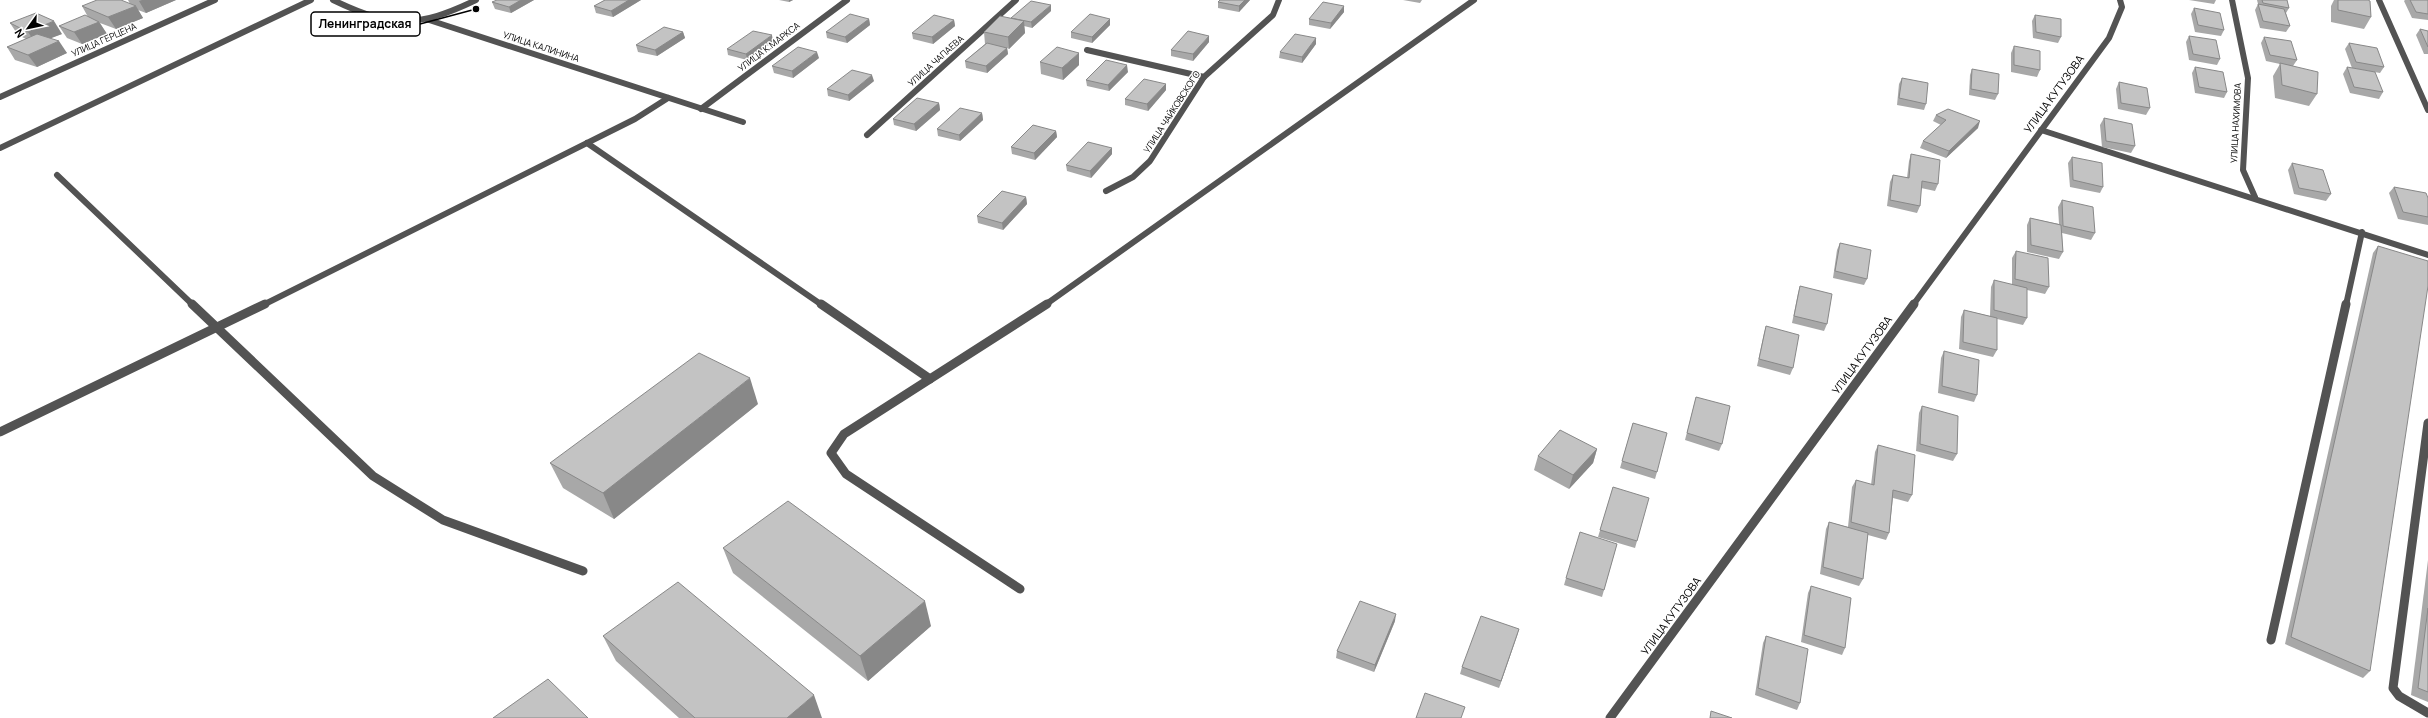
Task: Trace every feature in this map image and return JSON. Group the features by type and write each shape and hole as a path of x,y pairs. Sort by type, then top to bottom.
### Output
{"street":[{"name":"УЛИЦА ГЕРЦЕНА","path":"0,97 215,0"},
{"path":"0,148 310,0"},
{"name":"УЛИЦА КАЛИНИНА","path":"333,0 376,20 393,22 426,19 743,122"},
{"path":"426,19 446,14 476,0"},
{"name":"УЛИЦА К.МАРКСА","path":"702,109 846,0"},
{"name":"УЛИЦА ЧАПАЕВА","path":"867,135 1016,0"},
{"name":"УЛИЦА ЧАЙКОВСКОГО","path":"1106,191 1133,177 1150,160 1204,76 1273,14 1279,0"},
{"path":"1020,589 846,474 831,453 844,434 1040,308 1474,0"},
{"name":"УЛИЦА КУТУЗОВА","path":"1610,718 2109,38 2122,7 2120,0"},
{"name":"УЛИЦА НАХИМОВА","path":"2232,0 2248,78 2243,170 2255,197"},
{"path":"2379,0 2428,110"},
{"path":"1088,50 1204,76"},
{"path":"0,432 217,328 635,119 668,98"},
{"path":"2041,130 2255,197 2428,255"},
{"path":"587,143 930,379"},
{"path":"57,175 373,476 443,520 584,571"},
{"path":"2271,640 2362,232"},
{"path":"2428,422 2393,688 2399,696 2428,713"}],"building":[{"path":"97,0 121,0 136,6 108,17 82,6"},
{"path":"497,0 521,0 509,7 492,2"},
{"path":"605,0 629,0 611,11 594,6"},
{"path":"1220,0 1245,0 1239,6 1218,2"},
{"path":"2262,0 2287,0 2289,8 2263,3"},
{"path":"2338,0 2370,1 2371,17 2338,10"},
{"path":"2410,0 2428,0 2428,14 2416,12"},
{"path":"1031,1 1051,5 1031,22 1011,18"},
{"path":"1323,2 1344,6 1331,23 1309,19"},
{"path":"2258,4 2284,9 2290,26 2263,21"},
{"path":"2194,8 2220,13 2224,30 2198,25"},
{"path":"36,13 54,21 28,32 10,23"},
{"path":"850,14 869,19 845,37 826,32"},
{"path":"1090,14 1110,19 1092,37 1071,32"},
{"path":"85,15 99,22 74,32 59,26"},
{"path":"934,15 954,20 932,37 912,33"},
{"path":"2035,15 2061,19 2061,37 2036,32"},
{"path":"1000,16 1024,21 1008,37 984,32"},
{"path":"664,27 683,32 655,50 636,45"},
{"path":"2420,29 2428,31 2428,47"},
{"path":"753,31 772,35 746,54 727,49"},
{"path":"1188,31 1209,36 1193,54 1171,50"},
{"path":"37,34 59,41 28,55 7,47"},
{"path":"1295,34 1316,38 1302,57 1280,52"},
{"path":"2189,36 2216,40 2220,59 2193,54"},
{"path":"2264,37 2291,41 2297,60 2270,55"},
{"path":"987,43 1007,48 986,66 965,61"},
{"path":"2349,43 2377,48 2384,67 2356,62"},
{"path":"2014,46 2040,51 2040,70 2014,65"},
{"path":"798,47 817,52 792,71 772,66"},
{"path":"1057,47 1079,53 1062,68 1040,62"},
{"path":"1106,60 1127,65 1108,85 1086,80"},
{"path":"2280,63 2318,72 2317,94 2282,85"},
{"path":"2195,67 2223,72 2227,92 2199,87"},
{"path":"2347,67 2375,72 2383,92 2354,87"},
{"path":"1972,69 1999,74 1998,94 1971,89"},
{"path":"852,70 872,75 848,95 827,89"},
{"path":"1902,78 1928,83 1926,104 1899,98"},
{"path":"1144,79 1166,84 1147,104 1125,99"},
{"path":"2119,82 2147,88 2150,108 2121,103"},
{"path":"917,98 939,103 914,124 893,119"},
{"path":"960,108 982,113 959,135 937,129"},
{"path":"1948,109 1980,121 1949,151 1923,141 1946,120 1936,115"},
{"path":"2104,118 2132,124 2135,146 2106,141"},
{"path":"1033,125 1056,131 1034,153 1011,147"},
{"path":"1088,142 1112,148 1090,171 1066,165"},
{"path":"1911,154 1940,160 1938,184 1922,181 1920,206 1890,200 1893,175 1909,178"},
{"path":"2072,157 2102,163 2103,187 2073,180"},
{"path":"2292,163 2323,170 2331,194 2299,188"},
{"path":"2394,187 2426,193 2428,198 2428,217 2403,212"},
{"path":"1002,191 1026,197 1002,223 977,216"},
{"path":"2062,200 2093,207 2095,233 2063,226"},
{"path":"2030,218 2061,225 2063,252 2031,245"},
{"path":"1840,243 1871,250 1867,279 1835,271"},
{"path":"2378,246 2428,261 2428,286 2370,671 2291,637"},
{"path":"2016,251 2048,258 2049,287 2015,279"},
{"path":"1994,280 2027,288 2027,318 1994,310"},
{"path":"1800,286 1832,294 1827,324 1794,316"},
{"path":"1964,310 1997,318 1997,350 1963,342"},
{"path":"1766,326 1799,335 1793,368 1759,359"},
{"path":"1944,351 1979,360 1977,395 1942,386"},
{"path":"699,353 750,378 603,493 550,463"},
{"path":"1696,397 1730,406 1722,444 1687,433"},
{"path":"1922,406 1958,416 1957,454 1920,444"},
{"path":"1633,423 1667,433 1657,472 1622,461"},
{"path":"1560,430 1597,449 1573,475 1538,456"},
{"path":"1878,445 1915,455 1912,495 1893,490 1889,533 1851,522 1856,480 1874,485"},
{"path":"1613,487 1649,498 1637,541 1600,530"},
{"path":"788,501 925,601 860,656 723,548"},
{"path":"1829,522 1868,533 1863,579 1823,567"},
{"path":"1580,532 1617,544 1604,590 1566,578"},
{"path":"678,582 814,695 787,718 695,718 603,636"},
{"path":"1811,586 1851,598 1845,648 1804,635"},
{"path":"1360,601 1396,614 1375,665 1337,651"},
{"path":"2428,608 2428,692 2418,688"},
{"path":"1481,616 1519,629 1501,681 1462,667"},
{"path":"1766,636 1808,649 1800,703 1758,688"},
{"path":"548,679 588,718 493,718"},
{"path":"1425,693 1465,707 1461,718 1416,718"},
{"path":"1711,711 1732,718 1710,718"}],"place":[{"name":"Ленинградская","path":"476,9"}]}
